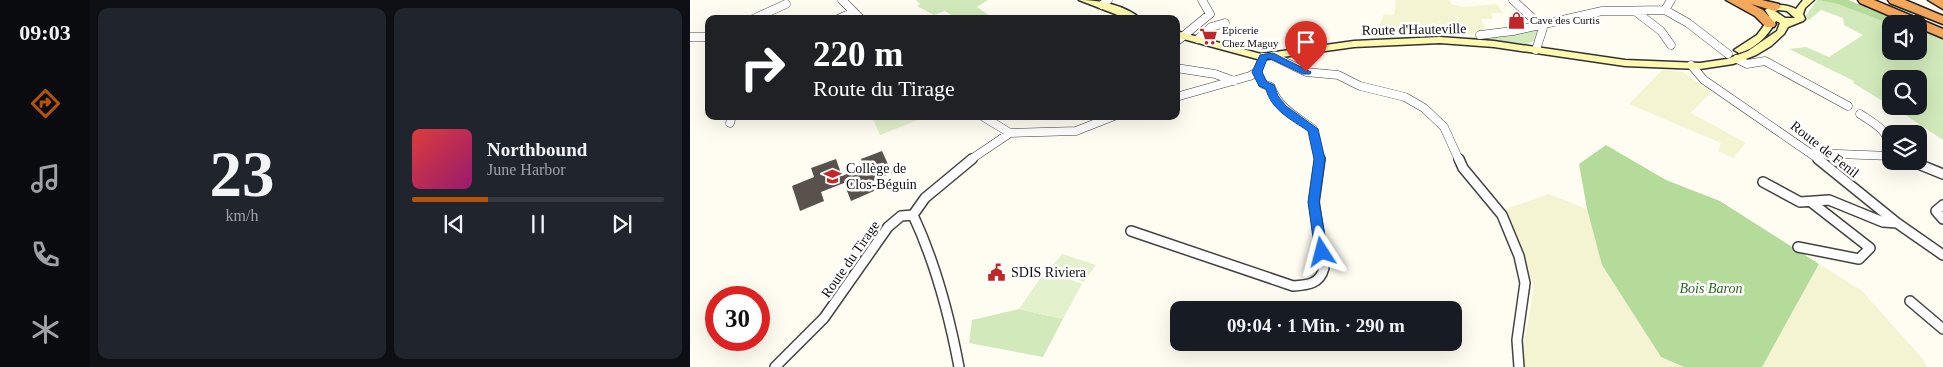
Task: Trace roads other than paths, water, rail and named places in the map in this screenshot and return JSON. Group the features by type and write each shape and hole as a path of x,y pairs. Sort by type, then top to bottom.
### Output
{"highway":[{"path":"1734,0 1759,13 1775,11"},
{"path":"1748,0 1775,11"},
{"path":"1759,0 1775,11"},
{"path":"1853,0 1890,15"},
{"path":"1864,0 1943,35"},
{"path":"1879,0 1943,27"},
{"path":"1894,0 1943,20"},
{"path":"1909,0 1943,14"},
{"path":"1934,0 1943,5"},
{"path":"1927,30 1943,35"}],"main road":[{"path":"1084,0 1105,2 1129,15"},
{"path":"1733,57 1757,40 1775,11 1797,0"},
{"path":"1691,65 1710,65 1767,44 1781,32 1784,25 1799,20 1798,14 1801,7 1809,0"},
{"path":"1775,11 1792,10 1798,14"},
{"path":"1775,11 1790,22"},
{"path":"1180,37 1198,39 1243,53 1268,57"},
{"name":"Route d'Hauteville","path":"1268,57 1329,46 1414,40 1473,42 1626,63 1691,65"}],"street":[{"path":"842,0 856,15"},
{"path":"1180,36 1210,14 1202,0"},
{"path":"1512,0 1542,25 1543,32 1536,50"},
{"path":"1665,10 1671,0"},
{"path":"762,15 786,4"},
{"path":"1480,35 1542,25 1554,20 1602,11 1665,10 1692,26 1733,57 1747,64 1765,61 1848,106"},
{"path":"1635,11 1661,32 1671,45"},
{"path":"847,15 853,12"},
{"path":"1198,39 1211,28 1226,23"},
{"path":"690,37 705,37"},
{"path":"1180,96 1250,76 1257,72 1268,57 1306,72 1338,75 1360,86 1405,97 1424,108 1444,126 1463,168 1502,214 1519,256 1524,289 1517,340 1519,367"},
{"name":"Route de Fenil","path":"1691,65 1704,80 1811,153 1897,223 1943,255"},
{"path":"1180,69 1215,74 1234,81"},
{"path":"1131,230 1293,286 1318,282 1323,276 1324,268 1314,202 1320,159 1313,129 1282,108 1273,97 1271,88 1263,84 1257,72"},
{"path":"1860,114 1882,129"},
{"path":"989,120 1010,133 1076,131 1104,120"},
{"name":"Route du Tirage","path":"774,367 824,318 888,228 901,216 913,215 925,198 967,162 1010,133"},
{"path":"1811,153 1882,156"},
{"path":"1927,168 1943,174"},
{"path":"1763,182 1800,202 1829,200 1882,222 1897,223"},
{"path":"1798,246 1859,259 1870,248 1811,202"},
{"path":"1943,205 1936,211 1943,219"},
{"path":"913,215 934,266 946,304 958,367"},
{"path":"1910,301 1943,329"}],"place":[{"name":"Cave des Curtis","path":"1516,20"},
{"name":"Epicerie Chez Maguy","path":"1208,36"},
{"name":"Collège de Clos-Béguin","path":"832,176"},
{"name":"SDIS Riviera","path":"997,272"}],"park label":[{"name":"Bois Baron","path":"1711,288"}]}
